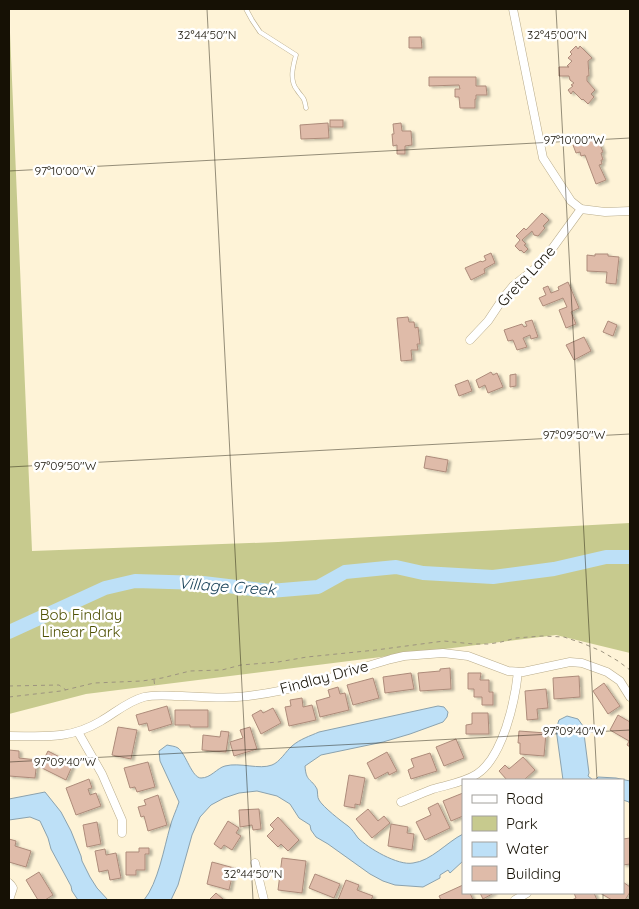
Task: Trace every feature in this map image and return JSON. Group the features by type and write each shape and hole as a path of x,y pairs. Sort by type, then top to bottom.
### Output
{"street":[{"path":"513,9 543,158 570,202 581,209 605,212 630,211"},
{"name":"Greta Lane","path":"470,340 488,321 513,286 541,264 581,209"},
{"name":"Findlay Drive","path":"9,736 59,736 78,732 100,722 126,704 144,697 225,698 255,695 299,686 391,658 404,656 443,654 468,656 508,671 518,672 533,671 570,662 582,663 607,672 620,681 630,697"},
{"path":"466,779 482,771 492,759 511,713 517,688 518,672"},
{"path":"78,732 102,774 122,820 122,833"},
{"path":"401,802 462,780"},
{"path":"255,863 264,900"},
{"path":"9,883 13,888 9,900"}],"lane":[{"path":"246,9 260,32 296,55 292,68 293,82 296,90 304,97 306,108"}],"path":[{"path":"9,697 66,690 94,684 148,680 190,671 222,670 240,665 272,663 307,657 436,642 489,644 516,638 542,636 564,637 582,643 601,651 630,670"},
{"path":"9,686 59,685 66,690"}],"green space":[{"name":"Bob Findlay Linear Park","path":"9,9 32,551 278,542 630,523 630,653 556,635 86,694 9,714"}],"water":[{"path":"438,706 444,707 448,712 443,722 383,742 321,755 305,766 308,777 317,789 318,799 349,827 358,838 376,851 399,862 420,862 462,834 462,862 450,873 448,870 440,875 440,878 423,887 395,885 370,874 316,837 310,825 299,818 290,804 277,796 257,791 239,793 211,805 200,817 192,835 178,885 171,900 144,900 157,875 179,802 160,761 159,751 167,745 178,748 195,774 198,777 205,778 225,766 261,767 272,765 295,744 319,732"},
{"path":"567,716 578,719 583,726 588,776 592,779 563,779 556,729 559,720"},
{"path":"598,777 621,779 596,779"},
{"path":"624,780 630,781 630,805 629,802 624,800"},
{"path":"45,792 61,812 90,877 108,900 78,900 51,849 40,821 30,817 9,820 9,799"}],"building":[{"path":"409,37 421,37 422,48 409,48"},
{"path":"576,46 578,49 580,46 592,58 588,61 589,76 587,76 587,81 595,90 591,94 594,97 588,104 573,91 571,94 568,90 574,83 570,80 569,76 559,76 559,67 569,67 567,66 572,61 568,58 572,54 570,52"},
{"path":"429,77 476,77 476,86 486,86 487,95 476,95 475,108 460,108 459,97 455,97 455,89 460,89 459,85 429,86"},
{"path":"330,120 343,120 343,127 330,127"},
{"path":"328,123 329,138 301,139 300,125"},
{"path":"401,123 402,131 411,131 412,145 405,146 405,154 397,154 397,145 393,146 393,124"},
{"path":"591,135 595,144 599,142 603,152 601,153 602,164 599,165 606,180 596,184 585,155 581,156 580,152 576,153 573,145"},
{"path":"542,213 549,220 543,226 545,228 538,236 534,235 532,231 522,240 528,249 524,253 520,251 515,246 520,240 516,236 524,228 526,230"},
{"path":"491,253 495,263 484,269 485,273 471,280 465,268 486,260 484,256"},
{"path":"595,254 608,254 608,256 619,257 616,284 606,283 607,272 587,271 587,255 595,256"},
{"path":"568,282 579,308 571,312 576,324 566,328 559,310 567,307 563,298 543,306 539,298 546,295 543,288 548,286 551,293 559,290 558,287"},
{"path":"408,317 409,322 414,322 415,328 418,327 420,344 417,344 418,350 411,350 412,360 401,361 397,318"},
{"path":"532,320 538,337 531,339 530,335 523,338 527,347 517,350 513,340 508,341 504,330 522,324 524,327 527,326 525,322"},
{"path":"608,321 617,325 613,336 603,332"},
{"path":"584,337 591,351 574,360 566,345"},
{"path":"491,372 493,375 497,373 503,387 488,393 485,385 479,388 476,380"},
{"path":"516,374 516,386 510,387 510,375"},
{"path":"468,380 472,391 459,396 455,385"},
{"path":"426,456 448,460 446,472 424,468"},
{"path":"450,668 451,689 420,691 418,673"},
{"path":"411,673 414,689 385,693 383,677"},
{"path":"468,673 481,673 480,680 489,680 489,692 493,692 493,705 482,705 482,697 474,697 474,689 468,689"},
{"path":"579,676 580,697 554,699 553,678"},
{"path":"373,678 379,698 353,705 347,685"},
{"path":"604,683 620,706 608,714 593,691"},
{"path":"338,687 340,694 345,693 349,710 320,717 316,701 330,697 328,690"},
{"path":"546,689 548,708 537,709 538,719 527,720 525,691"},
{"path":"302,698 303,707 312,705 316,720 289,726 285,707 291,706 290,700"},
{"path":"167,706 172,724 149,731 147,723 139,725 136,715"},
{"path":"273,708 281,723 261,734 252,715 261,710 263,713"},
{"path":"175,710 208,710 208,727 175,725"},
{"path":"472,713 488,713 489,734 466,734 466,725 472,724"},
{"path":"618,715 630,722 630,747 627,745 629,741 610,730"},
{"path":"118,727 137,730 131,759 112,755"},
{"path":"250,727 257,749 234,756 230,742 243,738 240,730"},
{"path":"221,731 229,732 226,752 202,750 203,735 220,737"},
{"path":"519,731 546,733 544,756 520,754 520,743 518,743"},
{"path":"456,739 464,758 444,766 436,747"},
{"path":"9,750 19,751 19,758 37,760 35,778 9,776"},
{"path":"48,751 73,764 66,780 40,767"},
{"path":"387,752 397,771 389,775 388,772 375,779 367,763"},
{"path":"430,753 437,771 411,779 408,770 414,767 411,759"},
{"path":"523,757 535,770 525,779 506,779 499,771 505,765 509,769"},
{"path":"148,762 155,787 137,792 135,787 130,788 124,768"},
{"path":"349,775 365,778 360,805 355,804 355,808 344,806"},
{"path":"89,779 92,788 88,789 90,795 96,793 101,806 76,815 66,788"},
{"path":"462,793 462,816 451,821 443,801"},
{"path":"158,795 167,825 148,831 144,816 141,817 138,807 146,805 144,800"},
{"path":"438,803 450,828 425,840 416,822 431,815 428,808"},
{"path":"259,809 261,829 253,830 252,825 240,827 239,810"},
{"path":"368,809 378,821 384,816 390,823 372,838 356,819"},
{"path":"278,817 299,840 288,851 281,844 278,847 267,836 274,829 270,825"},
{"path":"228,821 239,828 236,833 241,836 232,850 224,845 221,849 214,844"},
{"path":"97,822 101,844 87,847 83,825"},
{"path":"391,824 408,827 407,833 414,834 412,850 388,846"},
{"path":"630,838 630,864 624,865 624,839"},
{"path":"9,839 16,841 15,846 31,851 26,867 9,862"},
{"path":"139,848 149,848 149,854 145,854 145,870 136,870 136,875 126,875 126,852 139,852"},
{"path":"105,849 106,855 116,853 121,878 110,880 108,870 99,872 95,851"},
{"path":"282,858 306,861 302,893 278,890"},
{"path":"212,862 234,868 229,890 207,884"},
{"path":"39,872 53,895 45,900 38,900 26,880"},
{"path":"315,874 340,884 334,898 309,888"},
{"path":"346,880 359,885 357,890 373,896 371,900 338,900"},
{"path":"624,883 630,887 630,892 625,900 612,900 602,894 624,894"},
{"path":"462,885 462,894 470,894 473,900 441,900 439,896"},
{"path":"216,893 224,900 209,900"},
{"path":"480,894 492,894 483,899"},
{"path":"574,894 594,894 597,900 572,900 576,898"}],"waterway":[{"name":"Village Creek","path":"9,632 105,588 135,581 203,583 270,591 318,587 345,572 396,567 423,573 493,577 554,569 606,557 630,557"}]}
